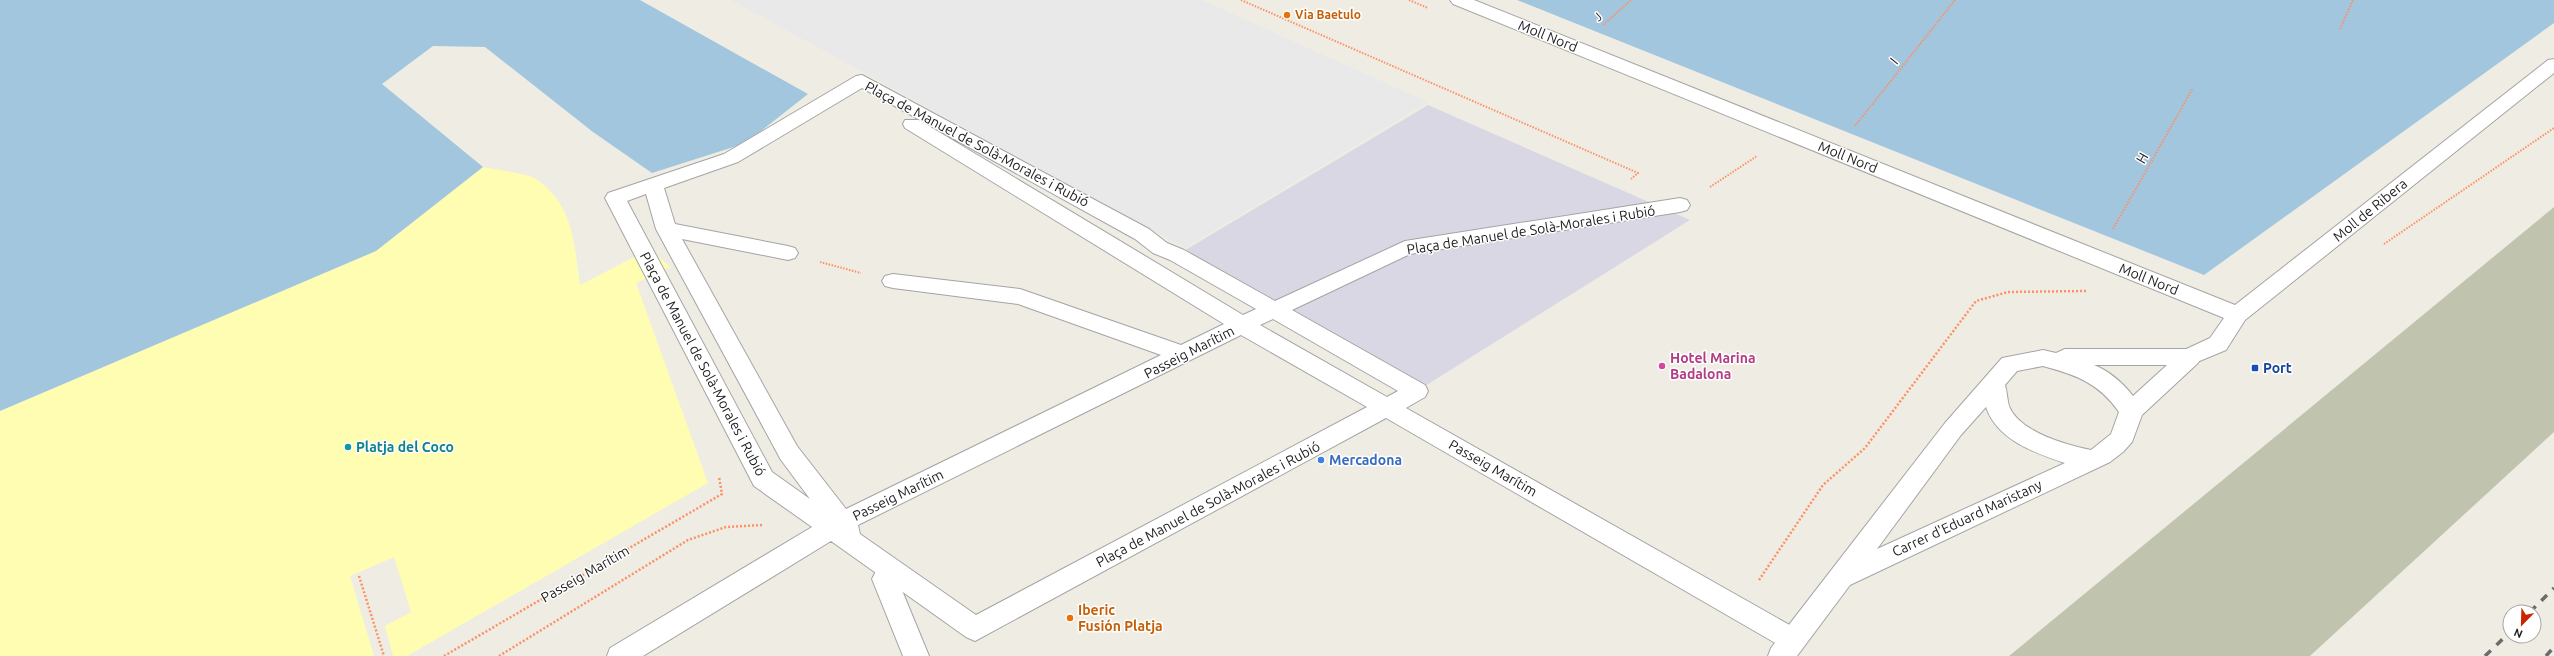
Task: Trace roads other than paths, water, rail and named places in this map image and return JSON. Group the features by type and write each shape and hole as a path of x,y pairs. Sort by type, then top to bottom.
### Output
{"street":[{"name":"Moll Nord","path":"1459,0 2237,316"},
{"name":"Moll de Ribera","path":"2190,357 2218,344 2237,316 2554,64"},
{"name":"Plaça de Manuel de Solà-Morales i Rubió","path":"862,80 1136,230 1160,248 1274,310 1417,391 975,629 863,550 833,524 763,479 615,198 653,185 731,158 862,80"},
{"name":"Plaça de Manuel de Solà-Morales i Rubió","path":"870,98 1242,325 1405,248 1680,205"},
{"name":"Plaça de Manuel de Solà-Morales i Rubió","path":"653,185 666,229 789,453 833,524"},
{"path":"666,229 788,253"},
{"path":"892,281 1020,297 1185,355"},
{"name":"Passeig Marítim","path":"620,656 833,524 1185,355 1242,325 1387,408 1787,648"},
{"path":"2190,357 2131,410 2128,428 2116,447 2094,460 2061,453 2026,438 1999,411 1994,385 2010,364 2043,358 2190,357"},
{"path":"2043,358 2096,375 2120,394 2131,410"},
{"name":"Carrer d'Eduard Maristany","path":"1787,648 1953,429 1994,385"},
{"name":"Carrer d'Eduard Maristany","path":"1841,577 2094,460"},
{"name":"Plaça de Manuel de Solà-Morales i Rubió","path":"863,550 885,579 916,656"}],"water":[{"path":"0,0 640,0 808,94 746,143 652,173 593,132 485,47 433,46 382,84 483,167 376,251 0,411"},
{"path":"1517,0 2554,0 2554,23 2204,275"}],"railway":[{"path":"2538,604 2554,588"},
{"path":"2485,656 2502,640"},
{"path":"2546,656 2554,647"}],"place":[{"name":"Via Baetulo","path":"1287,15"},
{"name":"Hotel Marina Badalona","path":"1662,366"},
{"name":"Port","path":"2255,368"},
{"name":"Platja del Coco","path":"348,447"},
{"name":"Mercadona","path":"1321,460"},
{"name":"Iberic Fusión Platja","path":"1070,618"}]}
